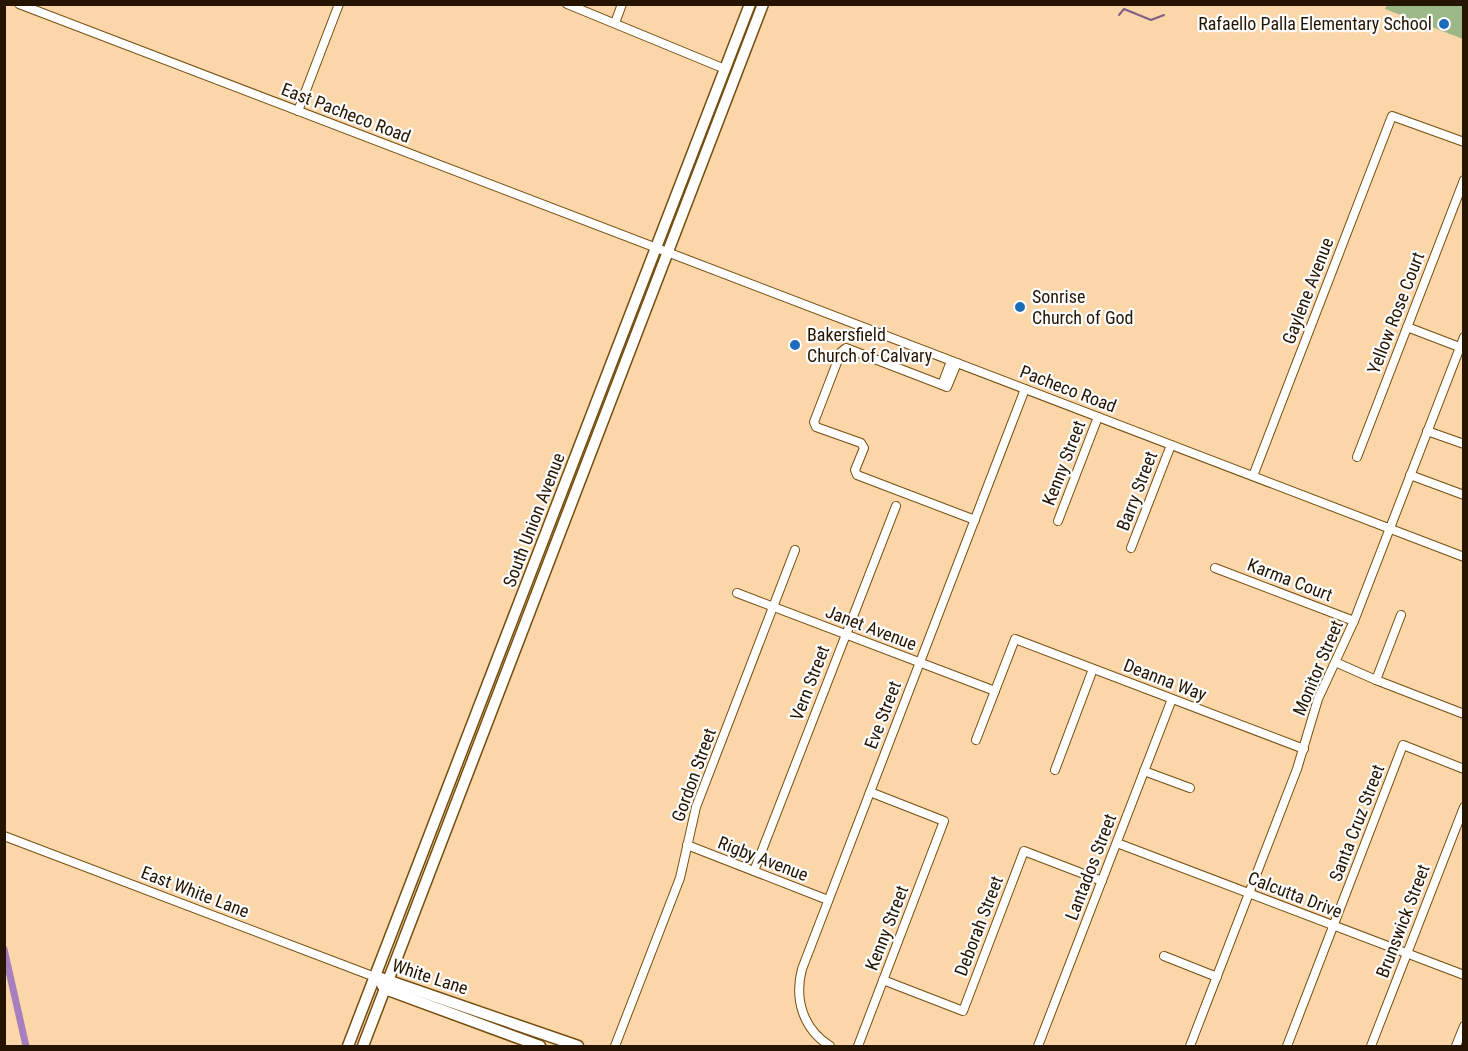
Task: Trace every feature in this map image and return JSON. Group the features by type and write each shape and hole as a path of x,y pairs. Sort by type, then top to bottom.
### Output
{"main road":[{"name":"South Union Avenue","path":"363,1047 541,580 662,250 725,69 751,4"},
{"path":"735,77 733,66 751,18 751,4"},
{"name":"South Union Avenue","path":"348,1047 551,521 662,250 708,146 763,4"},
{"path":"708,146 710,128 728,75 725,69"},
{"path":"541,580 537,576 553,532 551,521"},
{"path":"502,681 501,668 518,624 517,620 513,620"},
{"path":"465,778 460,774 478,729 476,717"},
{"path":"426,879 426,861 442,820 437,817"},
{"name":"White Lane","path":"375,977 540,1047"},
{"name":"White Lane","path":"387,984 578,1047"},
{"path":"353,1047 355,1029"}],"street":[{"name":"East Pacheco Road","path":"20,4 662,250"},
{"path":"297,111 339,4"},
{"path":"567,4 725,69"},
{"path":"615,23 622,4"},
{"name":"Gaylene Avenue","path":"1253,476 1392,116 1464,142"},
{"name":"Yellow Rose Court","path":"1357,458 1464,180"},
{"name":"Pacheco Road","path":"662,250 1464,557"},
{"path":"1407,327 1461,348"},
{"name":"Monitor Street","path":"1191,1047 1304,749 1318,699 1354,621 1464,337"},
{"path":"954,362 942,385 846,348 841,352 814,422 816,427 861,443 864,448 855,470 857,475 975,520"},
{"name":"Eve Street","path":"830,1047 807,1023 801,1007 798,989 802,969 1025,389"},
{"name":"Kenny Street","path":"1059,520 1098,417"},
{"path":"1427,430 1464,444"},
{"name":"Barry Street","path":"1131,548 1171,445"},
{"path":"1410,475 1464,495"},
{"name":"Vern Street","path":"754,871 896,506"},
{"name":"Gordon Street","path":"615,1047 680,878 696,807 795,550"},
{"name":"Karma Court","path":"1215,568 1354,621"},
{"name":"Janet Avenue","path":"737,593 995,691"},
{"path":"1376,680 1401,615"},
{"name":"Deanna Way","path":"995,691 1015,639 1304,749"},
{"path":"1335,662 1464,714"},
{"path":"1055,770 1094,669"},
{"path":"976,740 995,691"},
{"name":"Lantados Street","path":"1038,1047 1172,699"},
{"name":"Santa Cruz Street","path":"1287,1047 1403,746 1464,769"},
{"path":"1144,771 1190,788"},
{"name":"Kenny Street","path":"858,1047 944,821 870,792"},
{"name":"Brunswick Street","path":"1371,1047 1464,807"},
{"name":"East White Lane","path":"4,836 375,977"},
{"name":"Calcutta Drive","path":"1117,843 1464,975"},
{"name":"Rigby Avenue","path":"687,845 828,900"},
{"name":"Deborah Street","path":"883,980 963,1011 1024,851 1102,881"},
{"path":"1164,956 1217,977"},
{"path":"1456,1047 1464,1026"}],"green space":[{"name":"Rafaello Palla Elementary School","path":"1387,5 1463,5 1463,39 1385,9"}],"waterway":[{"path":"1119,15 1124,9 1151,20 1164,15"},
{"path":"4,949 26,1046"}],"place":[{"name":"Rafaello Palla Elementary School","path":"1444,24"},
{"name":"Sonrise Church of God","path":"1020,307"},
{"name":"Bakersfield Church of Calvary","path":"795,345"}]}
